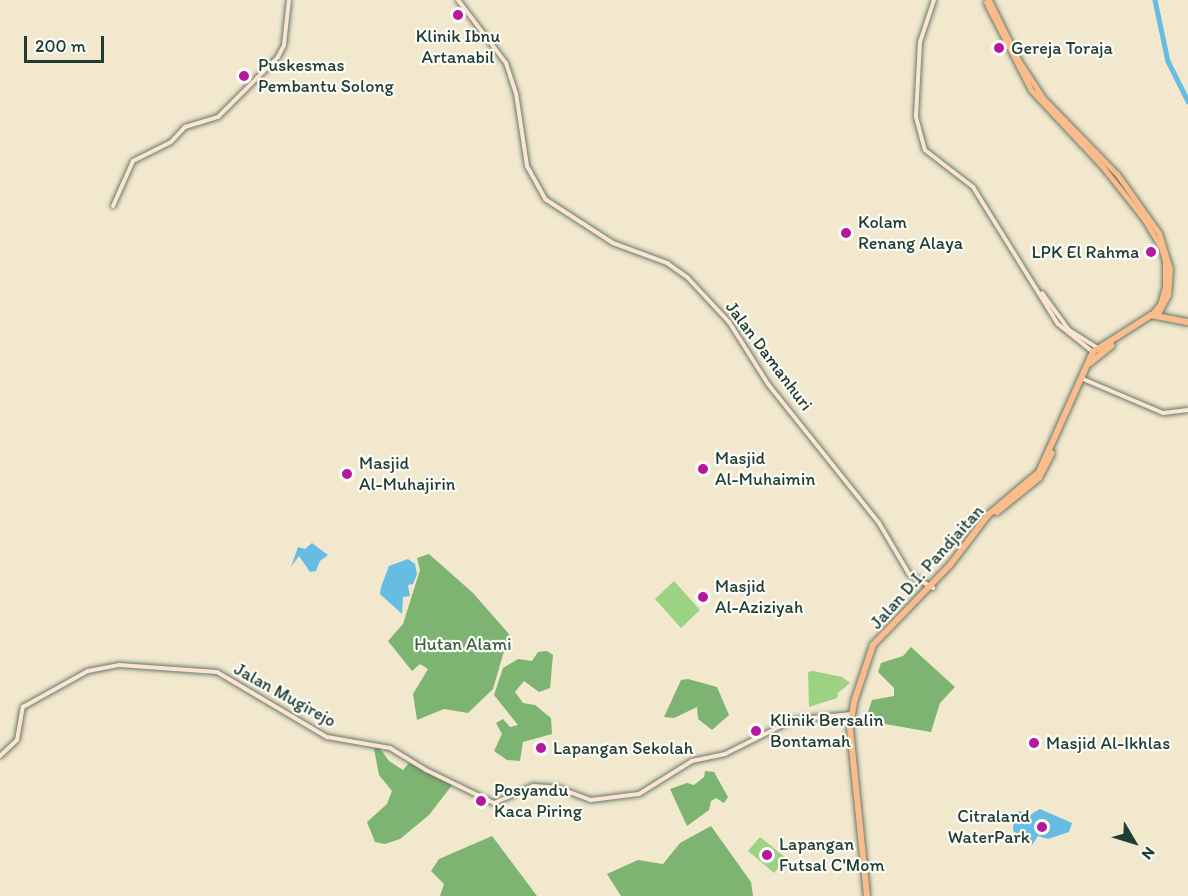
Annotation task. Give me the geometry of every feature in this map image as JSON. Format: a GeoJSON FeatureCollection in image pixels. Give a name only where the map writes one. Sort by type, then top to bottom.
{"type":"FeatureCollection","features":[{"type":"Feature","properties":{"kind":"highway","name":"Jalan D.I. Pandjaitan"},"geometry":{"type":"LineString","coordinates":[[990,515],[1044,471],[1083,379],[1098,352],[1154,315]]}},
{"type":"Feature","properties":{"kind":"highway"},"geometry":{"type":"LineString","coordinates":[[1154,315],[1188,322]]}},
{"type":"Feature","properties":{"kind":"highway","name":"Jalan D.I. Pandjaitan"},"geometry":{"type":"LineString","coordinates":[[869,896],[864,810],[854,743],[853,714],[877,645],[931,587],[990,515],[1039,472],[1098,352]]}},
{"type":"Feature","properties":{"kind":"highway"},"geometry":{"type":"LineString","coordinates":[[853,714],[850,738],[869,896]]}},
{"type":"Feature","properties":{"kind":"main road"},"geometry":{"type":"LineString","coordinates":[[987,0],[1013,61],[1039,97],[1117,174],[1159,233],[1170,268],[1168,295],[1154,315]]}},
{"type":"Feature","properties":{"kind":"street"},"geometry":{"type":"LineString","coordinates":[[113,206],[133,161],[171,142],[185,127],[218,117],[278,57],[284,45],[290,0]]}},
{"type":"Feature","properties":{"kind":"street","name":"Jalan Damanhuri"},"geometry":{"type":"LineString","coordinates":[[458,0],[506,63],[516,93],[527,166],[545,199],[613,243],[667,263],[687,277],[729,322],[768,384],[879,523],[909,574],[931,587]]}},
{"type":"Feature","properties":{"kind":"street"},"geometry":{"type":"LineString","coordinates":[[934,0],[920,42],[916,117],[920,139],[933,160],[964,180],[981,197],[1056,318],[1085,344],[1098,352]]}},
{"type":"Feature","properties":{"kind":"street"},"geometry":{"type":"LineString","coordinates":[[1083,379],[1163,413],[1188,410]]}},
{"type":"Feature","properties":{"kind":"street","name":"Jalan Mugirejo"},"geometry":{"type":"LineString","coordinates":[[0,756],[16,740],[23,707],[88,671],[119,665],[217,672],[327,737],[390,748],[426,770],[496,803],[533,786],[560,788],[588,800],[639,794],[692,762],[725,754],[793,720],[853,714]]}},
{"type":"Feature","properties":{"kind":"green space","name":"Hutan Alami"},"geometry":{"type":"Polygon","coordinates":[[[429,554],[473,593],[509,634],[493,689],[468,713],[444,709],[417,720],[413,694],[428,669],[420,664],[412,671],[388,641],[403,624],[420,570],[417,558],[429,554]]]}},
{"type":"Feature","properties":{"kind":"green space"},"geometry":{"type":"Polygon","coordinates":[[[674,581],[700,610],[681,628],[655,599],[674,581]]]}},
{"type":"Feature","properties":{"kind":"green space"},"geometry":{"type":"Polygon","coordinates":[[[911,647],[955,687],[940,703],[931,732],[885,724],[883,720],[877,723],[868,712],[872,700],[894,696],[894,688],[878,672],[881,663],[903,656],[911,647]]]}},
{"type":"Feature","properties":{"kind":"green space","name":"Hutan Alami"},"geometry":{"type":"Polygon","coordinates":[[[547,651],[553,655],[550,688],[539,692],[524,681],[515,692],[523,703],[535,705],[551,718],[552,734],[523,742],[520,761],[507,760],[494,751],[502,734],[496,723],[503,719],[510,727],[518,725],[494,695],[503,668],[518,659],[532,661],[538,652],[547,651]]]}},
{"type":"Feature","properties":{"kind":"green space"},"geometry":{"type":"Polygon","coordinates":[[[808,672],[842,677],[850,683],[838,693],[837,698],[809,707],[808,672]]]}},
{"type":"Feature","properties":{"kind":"green space"},"geometry":{"type":"Polygon","coordinates":[[[688,679],[717,687],[729,715],[712,730],[698,719],[697,707],[674,718],[664,717],[681,680],[688,679]]]}},
{"type":"Feature","properties":{"kind":"green space"},"geometry":{"type":"Polygon","coordinates":[[[379,747],[389,761],[403,770],[409,763],[453,784],[429,815],[400,839],[385,844],[375,842],[367,822],[387,804],[392,791],[379,775],[374,749],[379,747]]]}},
{"type":"Feature","properties":{"kind":"green space"},"geometry":{"type":"Polygon","coordinates":[[[705,771],[714,772],[728,797],[724,803],[716,798],[711,801],[709,810],[687,826],[670,789],[687,783],[694,785],[704,777],[705,771]]]}},
{"type":"Feature","properties":{"kind":"green space"},"geometry":{"type":"Polygon","coordinates":[[[711,826],[751,882],[753,896],[621,896],[607,874],[638,860],[663,864],[680,843],[711,826]]]}},
{"type":"Feature","properties":{"kind":"green space"},"geometry":{"type":"Polygon","coordinates":[[[492,836],[537,896],[440,896],[444,884],[431,871],[439,859],[492,836]]]}},
{"type":"Feature","properties":{"kind":"green space","name":"Lapangan Futsal C'Mom"},"geometry":{"type":"Polygon","coordinates":[[[760,837],[786,858],[774,873],[748,851],[760,837]]]}},
{"type":"Feature","properties":{"kind":"water"},"geometry":{"type":"Polygon","coordinates":[[[312,543],[328,555],[320,561],[316,571],[310,572],[299,556],[291,567],[298,547],[305,549],[312,543]]]}},
{"type":"Feature","properties":{"kind":"water"},"geometry":{"type":"Polygon","coordinates":[[[408,559],[415,564],[417,574],[413,584],[408,585],[410,596],[403,597],[402,614],[380,594],[389,566],[408,559]]]}},
{"type":"Feature","properties":{"kind":"water","name":"Citraland WaterPark"},"geometry":{"type":"Polygon","coordinates":[[[1040,809],[1072,823],[1069,832],[1048,839],[1038,836],[1032,845],[1013,831],[1014,815],[1019,811],[1030,815],[1040,809]]]}},
{"type":"Feature","properties":{"kind":"waterway"},"geometry":{"type":"LineString","coordinates":[[1155,0],[1168,61],[1188,101]]}},
{"type":"Feature","properties":{"kind":"place","name":"Klinik Ibnu Artanabil"},"geometry":{"type":"Point","coordinates":[458,15]}},
{"type":"Feature","properties":{"kind":"place","name":"Gereja Toraja"},"geometry":{"type":"Point","coordinates":[999,48]}},
{"type":"Feature","properties":{"kind":"place","name":"Puskesmas Pembantu Solong"},"geometry":{"type":"Point","coordinates":[244,76]}},
{"type":"Feature","properties":{"kind":"place","name":"Kolam Renang Alaya"},"geometry":{"type":"Point","coordinates":[846,233]}},
{"type":"Feature","properties":{"kind":"place","name":"LPK El Rahma"},"geometry":{"type":"Point","coordinates":[1151,252]}},
{"type":"Feature","properties":{"kind":"place","name":"Masjid Al-Muhaimin"},"geometry":{"type":"Point","coordinates":[703,469]}},
{"type":"Feature","properties":{"kind":"place","name":"Masjid Al-Muhajirin"},"geometry":{"type":"Point","coordinates":[347,474]}},
{"type":"Feature","properties":{"kind":"place","name":"Masjid Al-Aziziyah"},"geometry":{"type":"Point","coordinates":[703,597]}},
{"type":"Feature","properties":{"kind":"place","name":"Klinik Bersalin Bontamah"},"geometry":{"type":"Point","coordinates":[756,731]}},
{"type":"Feature","properties":{"kind":"place","name":"Masjid Al-Ikhlas"},"geometry":{"type":"Point","coordinates":[1034,743]}},
{"type":"Feature","properties":{"kind":"place","name":"Lapangan Sekolah"},"geometry":{"type":"Point","coordinates":[541,748]}},
{"type":"Feature","properties":{"kind":"place","name":"Posyandu Kaca Piring"},"geometry":{"type":"Point","coordinates":[481,801]}},
{"type":"Feature","properties":{"kind":"place","name":"Citraland WaterPark"},"geometry":{"type":"Point","coordinates":[1042,827]}},
{"type":"Feature","properties":{"kind":"place","name":"Lapangan Futsal C'Mom"},"geometry":{"type":"Point","coordinates":[767,855]}}]}
